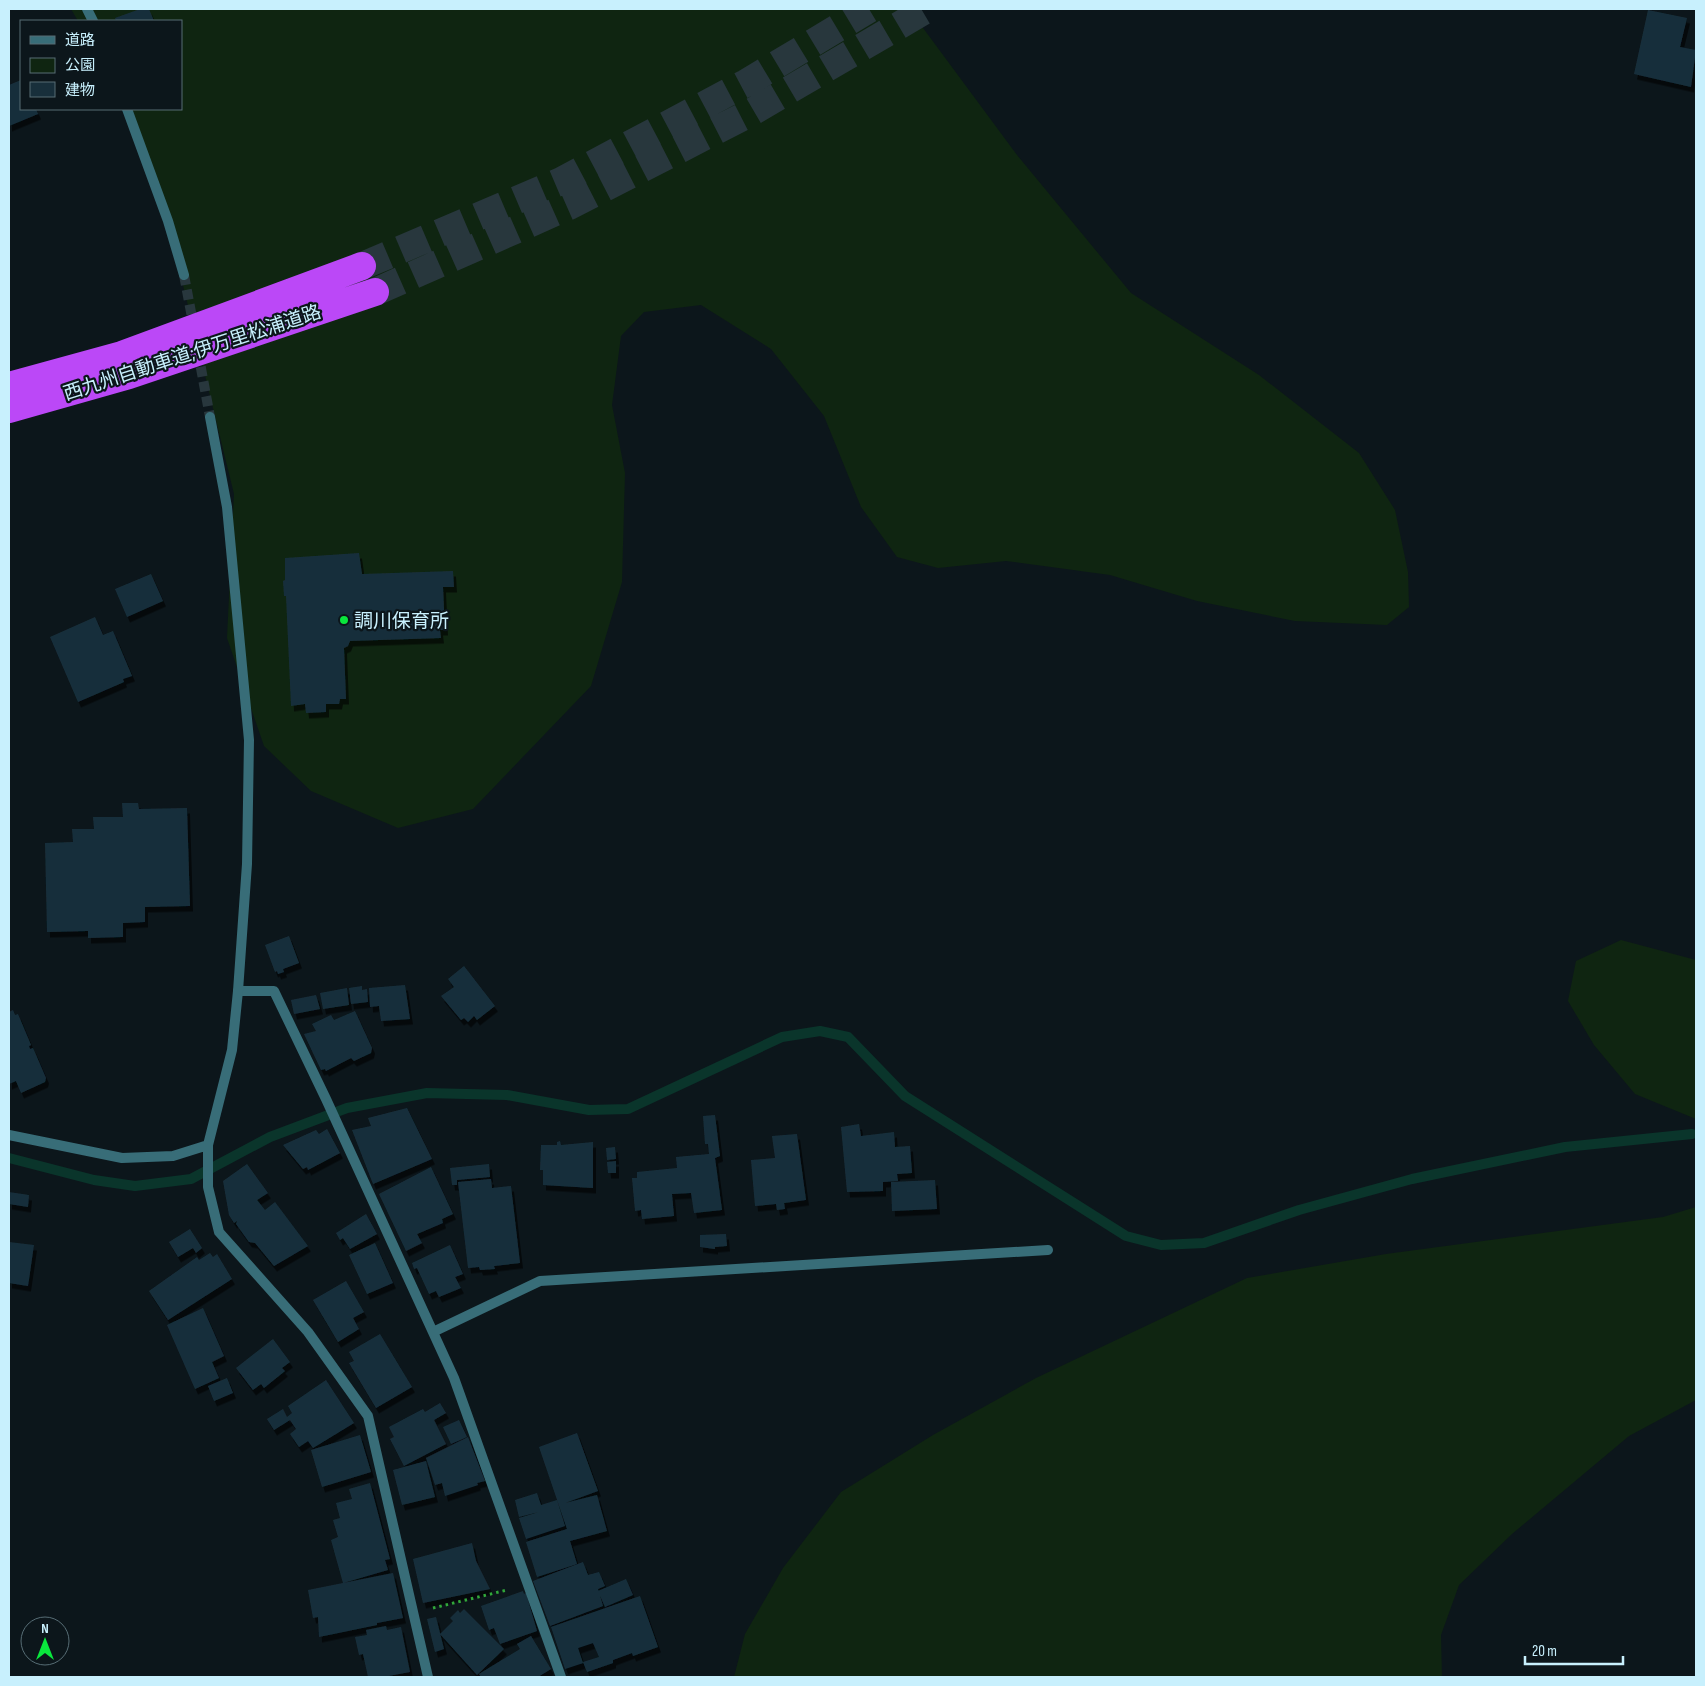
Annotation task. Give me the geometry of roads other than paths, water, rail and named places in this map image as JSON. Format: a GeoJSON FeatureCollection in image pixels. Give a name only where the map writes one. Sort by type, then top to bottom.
{"type":"FeatureCollection","features":[{"type":"Feature","properties":{"kind":"highway","name":"西九州自動車道;伊万里松浦道路"},"geometry":{"type":"LineString","coordinates":[[9,386],[122,355],[362,266]]}},
{"type":"Feature","properties":{"kind":"highway","name":"西九州自動車道;伊万里松浦道路"},"geometry":{"type":"LineString","coordinates":[[9,409],[129,375],[375,292]]}},
{"type":"Feature","properties":{"kind":"street"},"geometry":{"type":"LineString","coordinates":[[127,110],[168,221],[184,275]]}},
{"type":"Feature","properties":{"kind":"street"},"geometry":{"type":"LineString","coordinates":[[210,417],[227,507],[250,740],[247,864],[238,992],[232,1050],[208,1150],[208,1187],[218,1232],[308,1332],[368,1416],[428,1677]]}},
{"type":"Feature","properties":{"kind":"street"},"geometry":{"type":"LineString","coordinates":[[238,992],[274,991],[326,1099],[454,1378],[561,1677]]}},
{"type":"Feature","properties":{"kind":"street"},"geometry":{"type":"LineString","coordinates":[[9,1134],[122,1158],[172,1156],[208,1150]]}},
{"type":"Feature","properties":{"kind":"street"},"geometry":{"type":"LineString","coordinates":[[433,1332],[540,1281],[1048,1250]]}},
{"type":"Feature","properties":{"kind":"waterway"},"geometry":{"type":"LineString","coordinates":[[9,1158],[94,1180],[135,1186],[191,1179],[270,1137],[347,1108],[427,1093],[507,1095],[589,1110],[628,1109],[782,1037],[820,1031],[848,1037],[905,1096],[1126,1236],[1161,1245],[1204,1243],[1299,1210],[1412,1179],[1565,1147],[1692,1134]]}},
{"type":"Feature","properties":{"kind":"tunnel"},"geometry":{"type":"LineString","coordinates":[[362,266],[561,181],[746,83],[869,9]]}},
{"type":"Feature","properties":{"kind":"tunnel"},"geometry":{"type":"LineString","coordinates":[[375,292],[569,206],[750,113],[927,9]]}},
{"type":"Feature","properties":{"kind":"tunnel"},"geometry":{"type":"LineString","coordinates":[[184,275],[194,328]]}},
{"type":"Feature","properties":{"kind":"tunnel"},"geometry":{"type":"LineString","coordinates":[[198,352],[210,417]]}},
{"type":"Feature","properties":{"kind":"place","name":"調川保育所"},"geometry":{"type":"Point","coordinates":[344,620]}}]}
